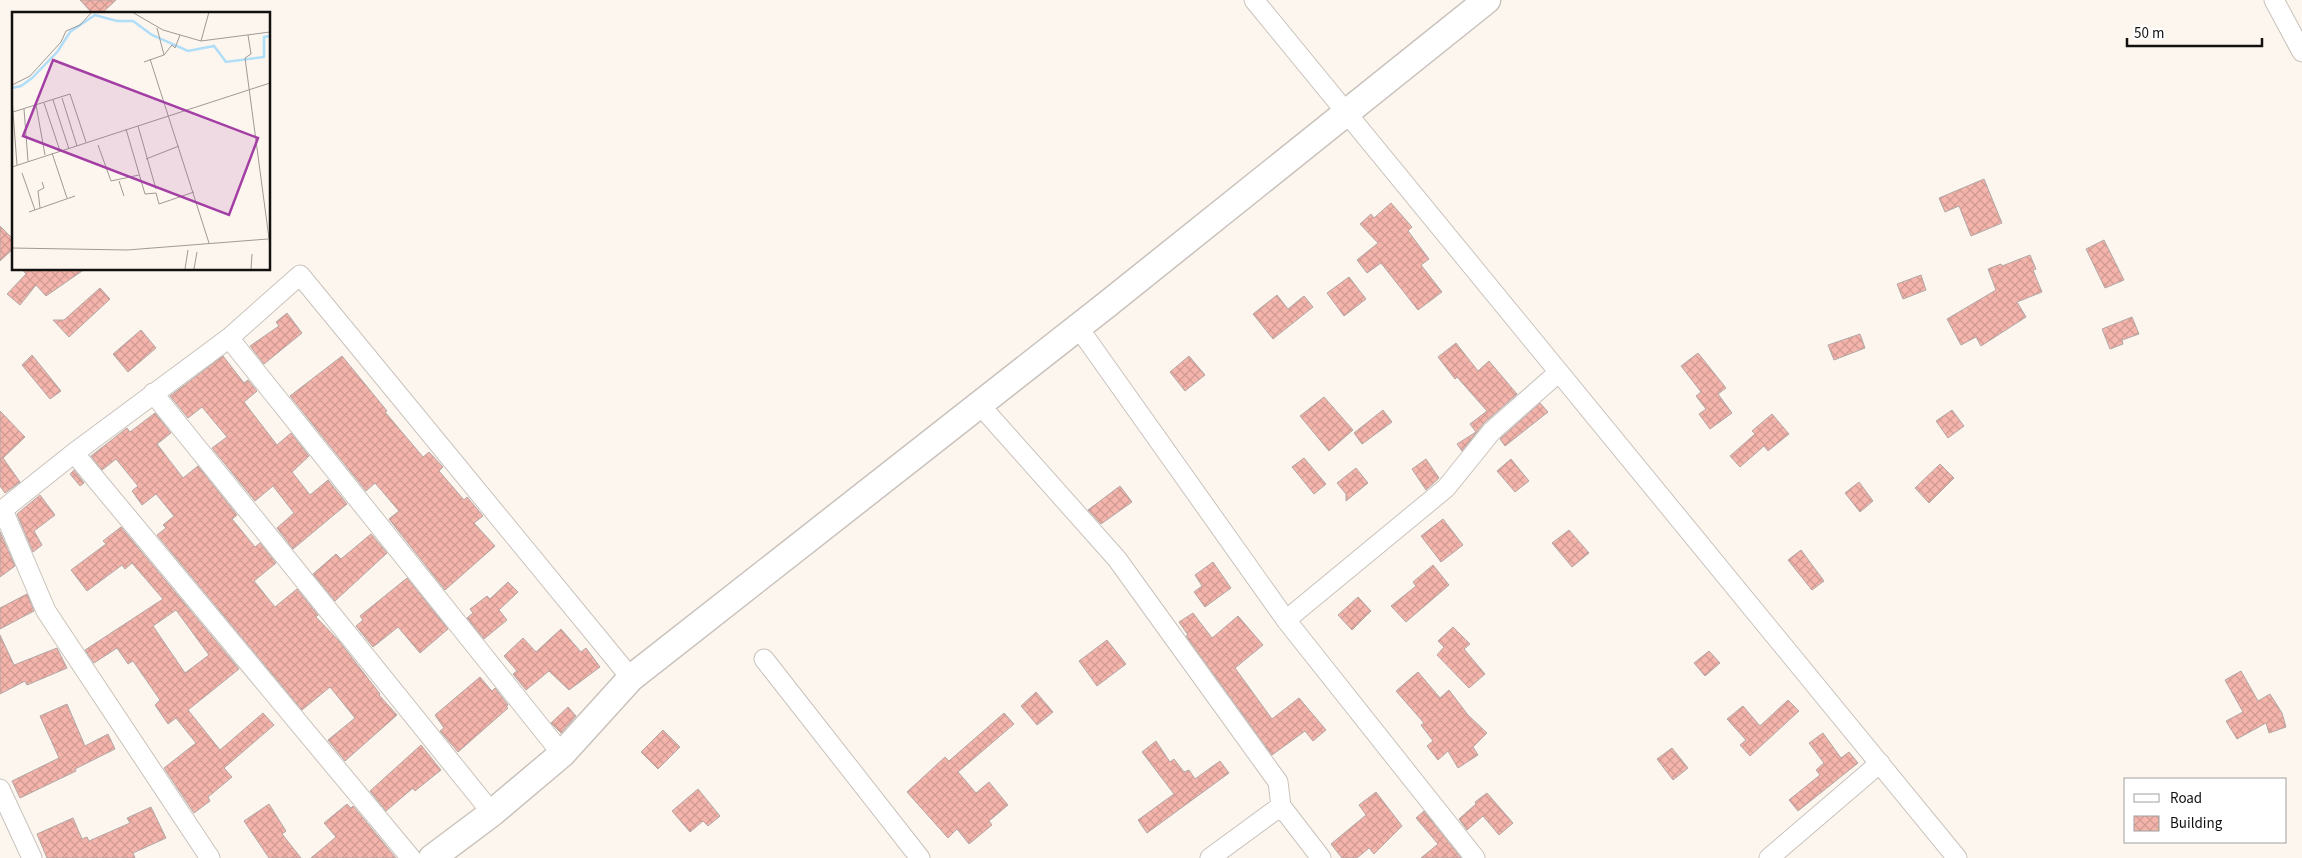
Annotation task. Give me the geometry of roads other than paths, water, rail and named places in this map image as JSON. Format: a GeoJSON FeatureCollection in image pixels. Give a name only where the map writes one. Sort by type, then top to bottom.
{"type":"FeatureCollection","features":[{"type":"Feature","properties":{"kind":"street"},"geometry":{"type":"LineString","coordinates":[[1254,0],[1958,858]]}},
{"type":"Feature","properties":{"kind":"street"},"geometry":{"type":"LineString","coordinates":[[432,858],[492,813],[562,754],[631,678],[1078,327],[1487,0]]}},
{"type":"Feature","properties":{"kind":"street"},"geometry":{"type":"LineString","coordinates":[[2274,0],[2302,52]]}},
{"type":"Feature","properties":{"kind":"street"},"geometry":{"type":"LineString","coordinates":[[210,858],[46,611],[2,511],[74,453],[229,338],[300,275],[631,678]]}},
{"type":"Feature","properties":{"kind":"street"},"geometry":{"type":"LineString","coordinates":[[1078,327],[1286,620],[1475,858]]}},
{"type":"Feature","properties":{"kind":"street"},"geometry":{"type":"LineString","coordinates":[[229,338],[562,754]]}},
{"type":"Feature","properties":{"kind":"street"},"geometry":{"type":"LineString","coordinates":[[1286,620],[1446,488],[1492,432],[1560,372]]}},
{"type":"Feature","properties":{"kind":"street"},"geometry":{"type":"LineString","coordinates":[[153,393],[492,813]]}},
{"type":"Feature","properties":{"kind":"street"},"geometry":{"type":"LineString","coordinates":[[979,404],[1117,559],[1278,782],[1281,806],[1321,858]]}},
{"type":"Feature","properties":{"kind":"street"},"geometry":{"type":"LineString","coordinates":[[74,453],[411,858]]}},
{"type":"Feature","properties":{"kind":"street"},"geometry":{"type":"LineString","coordinates":[[764,659],[920,858]]}},
{"type":"Feature","properties":{"kind":"street"},"geometry":{"type":"LineString","coordinates":[[1769,858],[1880,763]]}},
{"type":"Feature","properties":{"kind":"street"},"geometry":{"type":"LineString","coordinates":[[0,789],[32,858]]}},
{"type":"Feature","properties":{"kind":"street"},"geometry":{"type":"LineString","coordinates":[[1210,858],[1281,806]]}}]}
